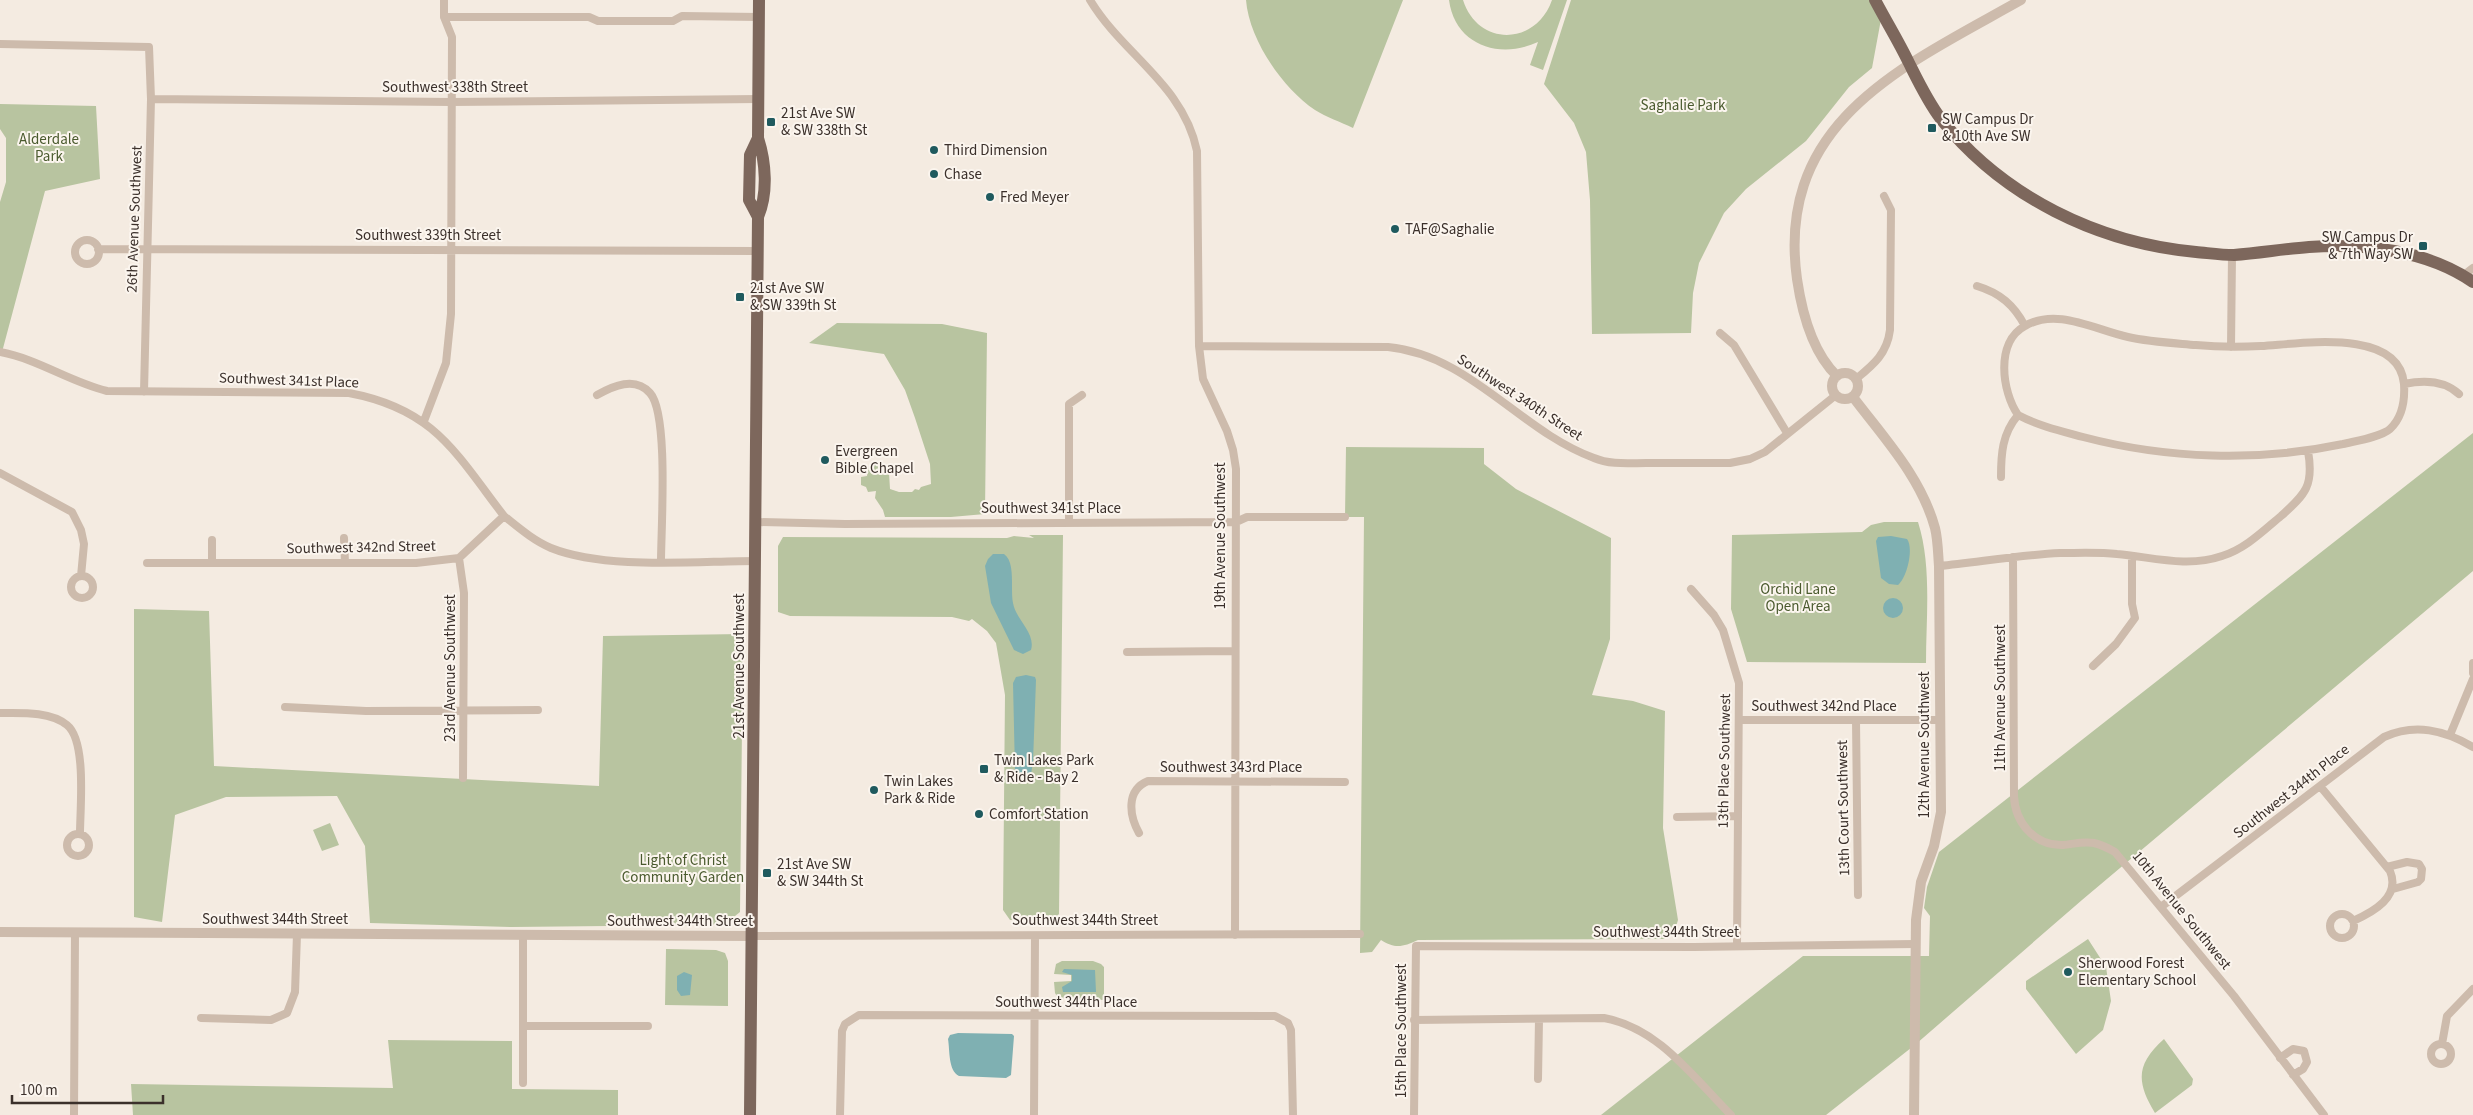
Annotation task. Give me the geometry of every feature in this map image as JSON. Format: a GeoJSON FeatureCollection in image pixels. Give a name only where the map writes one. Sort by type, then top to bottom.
{"type":"FeatureCollection","features":[{"type":"Feature","properties":{"kind":"main road","name":"21st Avenue Southwest"},"geometry":{"type":"LineString","coordinates":[[750,1115],[757,522],[758,217],[764,203],[764,158],[758,138],[759,0]]}},
{"type":"Feature","properties":{"kind":"main road"},"geometry":{"type":"LineString","coordinates":[[1875,0],[1925,94],[1942,119],[1994,173],[2022,194],[2058,214],[2118,238],[2173,250],[2232,255],[2310,247],[2348,246],[2385,250],[2424,258],[2470,275]]}},
{"type":"Feature","properties":{"kind":"street"},"geometry":{"type":"LineString","coordinates":[[424,421],[446,363],[451,314],[452,37],[444,17],[444,0]]}},
{"type":"Feature","properties":{"kind":"street","name":"19th Avenue Southwest"},"geometry":{"type":"LineString","coordinates":[[1090,0],[1103,19],[1168,89],[1180,106],[1194,134],[1197,151],[1199,346],[1204,384],[1223,421],[1233,450],[1236,522],[1234,652],[1235,935]]}},
{"type":"Feature","properties":{"kind":"street"},"geometry":{"type":"LineString","coordinates":[[1837,376],[1823,360],[1812,338],[1799,295],[1796,249],[1801,200],[1818,152],[1835,126],[1862,98],[1909,63],[2021,0]]}},
{"type":"Feature","properties":{"kind":"street"},"geometry":{"type":"LineString","coordinates":[[444,17],[589,17],[598,21],[674,21],[682,16],[759,17]]}},
{"type":"Feature","properties":{"kind":"street","name":"26th Avenue Southwest"},"geometry":{"type":"LineString","coordinates":[[0,44],[149,47],[152,99],[146,249],[144,392]]}},
{"type":"Feature","properties":{"kind":"street","name":"Southwest 338th Street"},"geometry":{"type":"LineString","coordinates":[[152,99],[452,102],[759,99]]}},
{"type":"Feature","properties":{"kind":"street"},"geometry":{"type":"LineString","coordinates":[[1856,380],[1879,360],[1888,344],[1890,330],[1891,210],[1884,196]]}},
{"type":"Feature","properties":{"kind":"street","name":"Southwest 339th Street"},"geometry":{"type":"LineString","coordinates":[[98,249],[451,248],[758,250]]}},
{"type":"Feature","properties":{"kind":"street"},"geometry":{"type":"LineString","coordinates":[[2231,347],[2232,255]]}},
{"type":"Feature","properties":{"kind":"street"},"geometry":{"type":"LineString","coordinates":[[1977,286],[1990,290],[2013,306],[2025,326]]}},
{"type":"Feature","properties":{"kind":"street"},"geometry":{"type":"LineString","coordinates":[[2048,317],[2067,320],[2130,338],[2231,347],[2335,342],[2356,344],[2388,356],[2400,368],[2404,384],[2405,398],[2399,418],[2389,431],[2364,439],[2308,451],[2237,456],[2121,446],[2053,429],[2018,415],[2006,392],[2006,358],[2011,339],[2018,329],[2034,320],[2048,317]]}},
{"type":"Feature","properties":{"kind":"street"},"geometry":{"type":"LineString","coordinates":[[1720,333],[1734,345],[1787,433]]}},
{"type":"Feature","properties":{"kind":"street","name":"Southwest 340th Street"},"geometry":{"type":"LineString","coordinates":[[1199,346],[1378,347],[1418,353],[1453,368],[1563,444],[1607,463],[1730,463],[1750,459],[1765,452],[1836,395]]}},
{"type":"Feature","properties":{"kind":"street","name":"Southwest 341st Place"},"geometry":{"type":"LineString","coordinates":[[0,352],[30,360],[92,388],[115,392],[349,393],[377,398],[424,421],[444,438],[504,516]]}},
{"type":"Feature","properties":{"kind":"street"},"geometry":{"type":"LineString","coordinates":[[1845,373],[1856,380],[1858,388],[1853,396],[1844,399],[1836,395],[1832,388],[1837,376],[1845,373]]}},
{"type":"Feature","properties":{"kind":"street"},"geometry":{"type":"LineString","coordinates":[[2404,384],[2417,382],[2440,383],[2451,386],[2459,394]]}},
{"type":"Feature","properties":{"kind":"street"},"geometry":{"type":"LineString","coordinates":[[597,394],[618,385],[632,384],[644,388],[655,400],[660,420],[661,436],[661,561]]}},
{"type":"Feature","properties":{"kind":"street"},"geometry":{"type":"LineString","coordinates":[[1069,522],[1069,404],[1082,395]]}},
{"type":"Feature","properties":{"kind":"street","name":"12th Avenue Southwest"},"geometry":{"type":"LineString","coordinates":[[1853,396],[1920,488],[1935,529],[1939,566],[1941,812],[1934,846],[1919,893],[1915,944],[1914,1115]]}},
{"type":"Feature","properties":{"kind":"street"},"geometry":{"type":"LineString","coordinates":[[2001,477],[2006,432],[2018,415]]}},
{"type":"Feature","properties":{"kind":"street"},"geometry":{"type":"LineString","coordinates":[[1939,566],[2061,553],[2116,554],[2196,562],[2223,556],[2253,540],[2306,492],[2310,479],[2308,451]]}},
{"type":"Feature","properties":{"kind":"street"},"geometry":{"type":"LineString","coordinates":[[0,473],[72,512],[82,530],[84,544],[81,576]]}},
{"type":"Feature","properties":{"kind":"street"},"geometry":{"type":"LineString","coordinates":[[459,558],[504,516],[527,534],[550,548],[570,554],[628,562],[756,561]]}},
{"type":"Feature","properties":{"kind":"street","name":"Southwest 341st Place"},"geometry":{"type":"LineString","coordinates":[[757,522],[845,524],[1236,522],[1247,517],[1345,517]]}},
{"type":"Feature","properties":{"kind":"street"},"geometry":{"type":"LineString","coordinates":[[344,538],[345,563]]}},
{"type":"Feature","properties":{"kind":"street"},"geometry":{"type":"LineString","coordinates":[[212,540],[212,562]]}},
{"type":"Feature","properties":{"kind":"street"},"geometry":{"type":"LineString","coordinates":[[2093,666],[2116,644],[2135,618],[2132,604],[2132,556]]}},
{"type":"Feature","properties":{"kind":"street","name":"11th Avenue Southwest"},"geometry":{"type":"LineString","coordinates":[[2013,557],[2014,809],[2020,823],[2031,834]]}},
{"type":"Feature","properties":{"kind":"street","name":"Southwest 342nd Street"},"geometry":{"type":"LineString","coordinates":[[147,562],[416,563],[459,558]]}},
{"type":"Feature","properties":{"kind":"street","name":"23rd Avenue Southwest"},"geometry":{"type":"LineString","coordinates":[[459,558],[464,593],[463,778]]}},
{"type":"Feature","properties":{"kind":"street","name":"13th Place Southwest"},"geometry":{"type":"LineString","coordinates":[[1691,589],[1714,615],[1723,630],[1731,650],[1739,683],[1736,946]]}},
{"type":"Feature","properties":{"kind":"street"},"geometry":{"type":"LineString","coordinates":[[1127,652],[1234,652]]}},
{"type":"Feature","properties":{"kind":"street"},"geometry":{"type":"LineString","coordinates":[[2473,662],[2473,673]]}},
{"type":"Feature","properties":{"kind":"street"},"geometry":{"type":"LineString","coordinates":[[2450,735],[2473,679]]}},
{"type":"Feature","properties":{"kind":"street"},"geometry":{"type":"LineString","coordinates":[[286,707],[351,711],[538,710]]}},
{"type":"Feature","properties":{"kind":"street"},"geometry":{"type":"LineString","coordinates":[[0,713],[28,713],[52,718],[68,725],[75,736],[79,750],[80,833]]}},
{"type":"Feature","properties":{"kind":"street","name":"Southwest 342nd Place"},"geometry":{"type":"LineString","coordinates":[[1740,720],[1940,720]]}},
{"type":"Feature","properties":{"kind":"street","name":"13th Court Southwest"},"geometry":{"type":"LineString","coordinates":[[1856,720],[1858,895]]}},
{"type":"Feature","properties":{"kind":"street","name":"Southwest 344th Place"},"geometry":{"type":"LineString","coordinates":[[2160,907],[2374,744],[2394,732],[2416,728],[2450,735],[2473,747]]}},
{"type":"Feature","properties":{"kind":"street","name":"Southwest 343rd Place"},"geometry":{"type":"LineString","coordinates":[[1139,833],[1132,816],[1132,799],[1136,790],[1144,783],[1153,781],[1344,782]]}},
{"type":"Feature","properties":{"kind":"street"},"geometry":{"type":"LineString","coordinates":[[2320,786],[2387,867],[2394,879],[2393,889],[2389,897],[2369,913],[2353,921]]}},
{"type":"Feature","properties":{"kind":"street"},"geometry":{"type":"LineString","coordinates":[[1677,817],[1738,816]]}},
{"type":"Feature","properties":{"kind":"street","name":"10th Avenue Southwest"},"geometry":{"type":"LineString","coordinates":[[2031,834],[2051,844],[2092,843],[2104,846],[2115,852],[2324,1115]]}},
{"type":"Feature","properties":{"kind":"street"},"geometry":{"type":"LineString","coordinates":[[2387,867],[2413,862],[2419,864],[2422,869],[2421,880],[2393,889]]}},
{"type":"Feature","properties":{"kind":"street","name":"Southwest 344th Street"},"geometry":{"type":"LineString","coordinates":[[0,932],[753,936],[1360,934]]}},
{"type":"Feature","properties":{"kind":"street"},"geometry":{"type":"LineString","coordinates":[[74,1115],[75,933]]}},
{"type":"Feature","properties":{"kind":"street"},"geometry":{"type":"LineString","coordinates":[[201,1018],[271,1020],[287,1013],[296,992],[297,934]]}},
{"type":"Feature","properties":{"kind":"street"},"geometry":{"type":"LineString","coordinates":[[523,935],[523,1083]]}},
{"type":"Feature","properties":{"kind":"street"},"geometry":{"type":"LineString","coordinates":[[1034,1115],[1035,936]]}},
{"type":"Feature","properties":{"kind":"street","name":"Southwest 344th Street"},"geometry":{"type":"LineString","coordinates":[[1416,946],[1915,944]]}},
{"type":"Feature","properties":{"kind":"street","name":"15th Place Southwest"},"geometry":{"type":"LineString","coordinates":[[1414,1115],[1416,946]]}},
{"type":"Feature","properties":{"kind":"street"},"geometry":{"type":"LineString","coordinates":[[2442,1044],[2447,1016],[2473,989]]}},
{"type":"Feature","properties":{"kind":"street","name":"Southwest 344th Place"},"geometry":{"type":"LineString","coordinates":[[840,1115],[840,1042],[845,1024],[859,1015],[1269,1016],[1280,1018],[1288,1023],[1291,1030],[1293,1046],[1293,1115]]}},
{"type":"Feature","properties":{"kind":"street"},"geometry":{"type":"LineString","coordinates":[[1414,1020],[1604,1018],[1638,1028],[1657,1041],[1731,1115]]}},
{"type":"Feature","properties":{"kind":"street"},"geometry":{"type":"LineString","coordinates":[[1538,1079],[1539,1020]]}},
{"type":"Feature","properties":{"kind":"street"},"geometry":{"type":"LineString","coordinates":[[523,1026],[648,1026]]}},
{"type":"Feature","properties":{"kind":"street"},"geometry":{"type":"LineString","coordinates":[[2280,1058],[2293,1049],[2304,1051],[2308,1058],[2306,1066],[2293,1075]]}},
{"type":"Feature","properties":{"kind":"green space"},"geometry":{"type":"Polygon","coordinates":[[[1246,0],[1403,0],[1353,128],[1315,110],[1303,101],[1279,76],[1253,31],[1246,0]]]}},
{"type":"Feature","properties":{"kind":"green space"},"geometry":{"type":"Polygon","coordinates":[[[1449,0],[1463,0],[1470,15],[1481,26],[1494,33],[1507,35],[1521,33],[1533,26],[1544,15],[1552,0],[1567,0],[1543,70],[1530,65],[1538,42],[1508,49],[1481,45],[1460,28],[1453,15],[1449,0]]]}},
{"type":"Feature","properties":{"kind":"green space","name":"Saghalie Park"},"geometry":{"type":"Polygon","coordinates":[[[1571,0],[1875,0],[1882,14],[1872,68],[1849,87],[1806,141],[1746,189],[1724,213],[1699,263],[1693,293],[1691,333],[1592,334],[1590,200],[1586,152],[1574,123],[1544,84],[1571,0]]]}},
{"type":"Feature","properties":{"kind":"green space","name":"Alderdale Park"},"geometry":{"type":"Polygon","coordinates":[[[0,104],[96,106],[100,179],[45,191],[2,352],[0,352],[0,202],[6,182],[6,138],[0,129],[0,104]]]}},
{"type":"Feature","properties":{"kind":"green space"},"geometry":{"type":"Polygon","coordinates":[[[837,323],[942,324],[987,333],[985,514],[951,517],[885,517],[875,498],[876,491],[868,492],[866,487],[861,485],[861,477],[867,476],[869,466],[876,461],[883,463],[889,473],[890,489],[899,492],[912,492],[915,489],[919,490],[921,487],[931,484],[930,464],[905,390],[884,354],[809,343],[837,323]]]}},
{"type":"Feature","properties":{"kind":"green space"},"geometry":{"type":"Polygon","coordinates":[[[2473,433],[2473,571],[2082,900],[1916,1044],[1826,1115],[1601,1115],[1803,956],[1929,956],[1930,916],[1924,908],[1927,887],[1939,852],[2473,433]]]}},
{"type":"Feature","properties":{"kind":"green space"},"geometry":{"type":"Polygon","coordinates":[[[1346,447],[1484,448],[1484,464],[1516,489],[1611,538],[1610,639],[1592,695],[1633,701],[1665,711],[1663,828],[1678,920],[1674,933],[1667,939],[1418,940],[1399,946],[1391,945],[1381,940],[1372,952],[1360,953],[1364,517],[1345,517],[1346,447]]]}},
{"type":"Feature","properties":{"kind":"green space","name":"Orchid Lane Open Area"},"geometry":{"type":"Polygon","coordinates":[[[1884,522],[1918,522],[1927,574],[1926,663],[1747,662],[1731,609],[1732,535],[1862,532],[1871,525],[1884,522]]]}},
{"type":"Feature","properties":{"kind":"green space"},"geometry":{"type":"Polygon","coordinates":[[[1029,535],[1063,535],[1059,914],[1053,920],[1010,920],[1003,910],[1005,695],[996,643],[987,631],[972,619],[969,621],[952,617],[790,616],[778,612],[778,546],[783,537],[1007,538],[1014,536],[1034,538],[1029,535]]]}},
{"type":"Feature","properties":{"kind":"green space","name":"Light of Christ Community Garden"},"geometry":{"type":"Polygon","coordinates":[[[134,609],[209,611],[214,766],[599,786],[603,636],[743,634],[740,912],[725,924],[702,925],[512,927],[370,923],[365,846],[337,796],[226,797],[175,815],[162,922],[134,917],[134,609]]]}},
{"type":"Feature","properties":{"kind":"green space"},"geometry":{"type":"Polygon","coordinates":[[[330,823],[339,845],[322,851],[313,830],[330,823]]]}},
{"type":"Feature","properties":{"kind":"green space"},"geometry":{"type":"Polygon","coordinates":[[[2088,939],[2106,967],[2111,1001],[2103,1030],[2076,1054],[2026,989],[2026,981],[2088,939]]]}},
{"type":"Feature","properties":{"kind":"green space"},"geometry":{"type":"Polygon","coordinates":[[[666,949],[716,950],[725,953],[728,961],[728,1006],[665,1005],[666,949]]]}},
{"type":"Feature","properties":{"kind":"green space"},"geometry":{"type":"Polygon","coordinates":[[[1062,961],[1093,961],[1101,964],[1104,967],[1104,1000],[1058,998],[1055,993],[1054,982],[1071,981],[1071,975],[1054,974],[1056,964],[1062,961]]]}},
{"type":"Feature","properties":{"kind":"green space"},"geometry":{"type":"Polygon","coordinates":[[[2164,1039],[2193,1079],[2192,1085],[2155,1113],[2144,1092],[2142,1074],[2148,1057],[2164,1039]]]}},
{"type":"Feature","properties":{"kind":"green space"},"geometry":{"type":"Polygon","coordinates":[[[388,1040],[512,1041],[512,1089],[618,1090],[618,1115],[133,1115],[131,1084],[393,1088],[388,1040]]]}},
{"type":"Feature","properties":{"kind":"water"},"geometry":{"type":"Polygon","coordinates":[[[1891,536],[1907,539],[1910,549],[1907,570],[1898,585],[1889,584],[1881,578],[1876,541],[1878,537],[1891,536]]]}},
{"type":"Feature","properties":{"kind":"water"},"geometry":{"type":"Polygon","coordinates":[[[993,554],[1004,554],[1010,563],[1013,603],[1031,638],[1032,644],[1031,650],[1023,654],[1014,650],[991,603],[985,566],[993,554]]]}},
{"type":"Feature","properties":{"kind":"water"},"geometry":{"type":"Polygon","coordinates":[[[1893,598],[1900,601],[1903,608],[1900,615],[1893,618],[1886,615],[1883,608],[1886,601],[1893,598]]]}},
{"type":"Feature","properties":{"kind":"water"},"geometry":{"type":"Polygon","coordinates":[[[1026,675],[1035,677],[1036,680],[1033,762],[1031,774],[1027,777],[1015,771],[1013,683],[1016,677],[1026,675]]]}},
{"type":"Feature","properties":{"kind":"water"},"geometry":{"type":"Polygon","coordinates":[[[1064,969],[1095,970],[1096,992],[1063,992],[1062,987],[1072,981],[1072,975],[1062,972],[1064,969]]]}},
{"type":"Feature","properties":{"kind":"water"},"geometry":{"type":"Polygon","coordinates":[[[684,972],[692,975],[690,995],[681,996],[677,990],[677,976],[684,972]]]}},
{"type":"Feature","properties":{"kind":"water"},"geometry":{"type":"Polygon","coordinates":[[[958,1033],[1012,1034],[1014,1036],[1011,1075],[1006,1078],[959,1076],[955,1073],[951,1065],[948,1039],[950,1035],[958,1033]]]}},
{"type":"Feature","properties":{"kind":"place","name":"21st Ave SW & SW 338th St"},"geometry":{"type":"Point","coordinates":[771,122]}},
{"type":"Feature","properties":{"kind":"place","name":"SW Campus Dr & 10th Ave SW"},"geometry":{"type":"Point","coordinates":[1932,128]}},
{"type":"Feature","properties":{"kind":"place","name":"Third Dimension"},"geometry":{"type":"Point","coordinates":[934,150]}},
{"type":"Feature","properties":{"kind":"place","name":"Chase"},"geometry":{"type":"Point","coordinates":[934,174]}},
{"type":"Feature","properties":{"kind":"place","name":"Fred Meyer"},"geometry":{"type":"Point","coordinates":[990,197]}},
{"type":"Feature","properties":{"kind":"place","name":"TAF@Saghalie"},"geometry":{"type":"Point","coordinates":[1395,229]}},
{"type":"Feature","properties":{"kind":"place","name":"SW Campus Dr & 7th Way SW"},"geometry":{"type":"Point","coordinates":[2423,246]}},
{"type":"Feature","properties":{"kind":"place","name":"21st Ave SW & SW 339th St"},"geometry":{"type":"Point","coordinates":[740,297]}},
{"type":"Feature","properties":{"kind":"place","name":"Evergreen Bible Chapel"},"geometry":{"type":"Point","coordinates":[825,460]}},
{"type":"Feature","properties":{"kind":"place","name":"Twin Lakes Park & Ride - Bay 2"},"geometry":{"type":"Point","coordinates":[984,769]}},
{"type":"Feature","properties":{"kind":"place","name":"Twin Lakes Park & Ride"},"geometry":{"type":"Point","coordinates":[874,790]}},
{"type":"Feature","properties":{"kind":"place","name":"Comfort Station"},"geometry":{"type":"Point","coordinates":[979,814]}},
{"type":"Feature","properties":{"kind":"place","name":"21st Ave SW & SW 344th St"},"geometry":{"type":"Point","coordinates":[767,873]}},
{"type":"Feature","properties":{"kind":"place","name":"Sherwood Forest Elementary School"},"geometry":{"type":"Point","coordinates":[2068,972]}}]}
